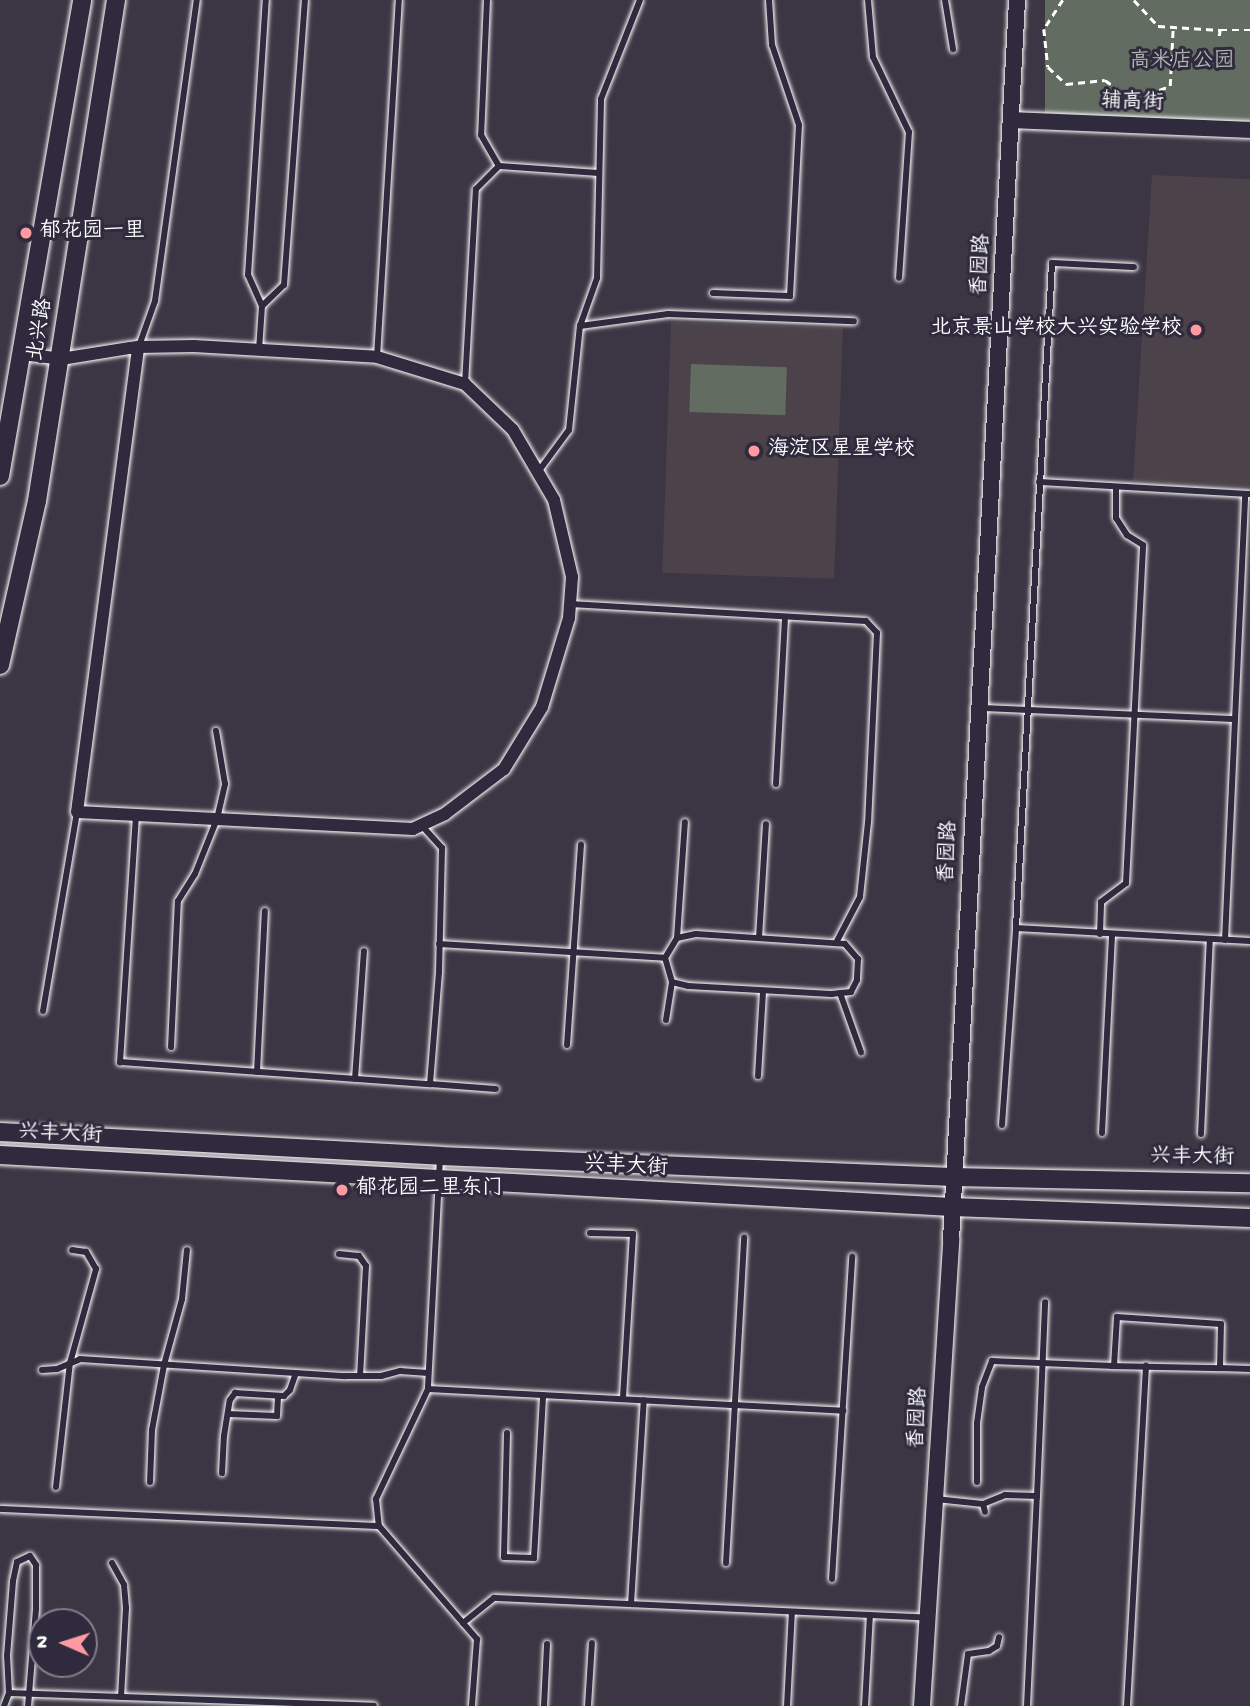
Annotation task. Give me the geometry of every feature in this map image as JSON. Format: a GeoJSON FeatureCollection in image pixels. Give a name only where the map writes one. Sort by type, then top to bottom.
{"type":"FeatureCollection","features":[{"type":"Feature","properties":{"kind":"main road","name":"北兴路"},"geometry":{"type":"LineString","coordinates":[[0,477],[82,0]]}},
{"type":"Feature","properties":{"kind":"main road","name":"北兴路"},"geometry":{"type":"LineString","coordinates":[[0,665],[37,501],[116,0]]}},
{"type":"Feature","properties":{"kind":"main road","name":"兴丰大街"},"geometry":{"type":"LineString","coordinates":[[0,1132],[440,1156],[953,1177],[1250,1183]]}},
{"type":"Feature","properties":{"kind":"main road","name":"兴丰大街"},"geometry":{"type":"LineString","coordinates":[[0,1155],[952,1207],[1250,1218]]}},
{"type":"Feature","properties":{"kind":"street","name":"香园路"},"geometry":{"type":"LineString","coordinates":[[922,1706],[936,1499],[1017,0]]}},
{"type":"Feature","properties":{"kind":"street","name":"辅高街"},"geometry":{"type":"LineString","coordinates":[[1012,120],[1250,130]]}},
{"type":"Feature","properties":{"kind":"street"},"geometry":{"type":"LineString","coordinates":[[22,354],[61,359],[138,347],[194,346],[377,357],[465,384],[513,430],[554,500],[572,577],[569,618],[542,707],[504,769],[445,814],[413,829],[76,812],[138,347]]}},
{"type":"Feature","properties":{"kind":"lane"},"geometry":{"type":"LineString","coordinates":[[138,347],[155,301],[197,0]]}},
{"type":"Feature","properties":{"kind":"lane"},"geometry":{"type":"LineString","coordinates":[[259,350],[262,306],[248,275],[266,0]]}},
{"type":"Feature","properties":{"kind":"lane"},"geometry":{"type":"LineString","coordinates":[[262,306],[284,285],[305,0]]}},
{"type":"Feature","properties":{"kind":"lane"},"geometry":{"type":"LineString","coordinates":[[377,357],[399,0]]}},
{"type":"Feature","properties":{"kind":"lane"},"geometry":{"type":"LineString","coordinates":[[487,0],[481,135],[499,166]]}},
{"type":"Feature","properties":{"kind":"lane"},"geometry":{"type":"LineString","coordinates":[[538,472],[569,430],[580,326],[597,278],[601,99],[640,0]]}},
{"type":"Feature","properties":{"kind":"lane"},"geometry":{"type":"LineString","coordinates":[[713,293],[790,296],[799,125],[772,45],[769,0]]}},
{"type":"Feature","properties":{"kind":"lane"},"geometry":{"type":"LineString","coordinates":[[868,0],[873,57],[909,132],[899,278]]}},
{"type":"Feature","properties":{"kind":"lane"},"geometry":{"type":"LineString","coordinates":[[945,0],[953,49]]}},
{"type":"Feature","properties":{"kind":"lane"},"geometry":{"type":"LineString","coordinates":[[465,384],[476,188],[499,166],[600,173]]}},
{"type":"Feature","properties":{"kind":"lane"},"geometry":{"type":"LineString","coordinates":[[1002,1125],[1016,928],[1052,263],[1134,267]]}},
{"type":"Feature","properties":{"kind":"lane"},"geometry":{"type":"LineString","coordinates":[[580,326],[667,314],[854,321]]}},
{"type":"Feature","properties":{"kind":"lane"},"geometry":{"type":"LineString","coordinates":[[1040,482],[1247,494],[1225,940]]}},
{"type":"Feature","properties":{"kind":"lane"},"geometry":{"type":"LineString","coordinates":[[1100,934],[1101,902],[1126,883],[1143,545],[1127,535],[1116,519],[1116,487]]}},
{"type":"Feature","properties":{"kind":"lane"},"geometry":{"type":"LineString","coordinates":[[570,604],[866,621],[877,634],[868,822],[860,897],[836,943]]}},
{"type":"Feature","properties":{"kind":"lane"},"geometry":{"type":"LineString","coordinates":[[776,783],[785,618]]}},
{"type":"Feature","properties":{"kind":"lane"},"geometry":{"type":"LineString","coordinates":[[979,708],[1235,719]]}},
{"type":"Feature","properties":{"kind":"lane"},"geometry":{"type":"LineString","coordinates":[[171,1047],[178,901],[195,874],[217,819],[225,783],[216,731]]}},
{"type":"Feature","properties":{"kind":"lane"},"geometry":{"type":"LineString","coordinates":[[43,1011],[76,812]]}},
{"type":"Feature","properties":{"kind":"lane"},"geometry":{"type":"LineString","coordinates":[[136,815],[120,1062],[496,1089]]}},
{"type":"Feature","properties":{"kind":"lane"},"geometry":{"type":"LineString","coordinates":[[666,1020],[672,982],[666,958],[677,937],[685,822]]}},
{"type":"Feature","properties":{"kind":"lane"},"geometry":{"type":"LineString","coordinates":[[760,939],[766,824]]}},
{"type":"Feature","properties":{"kind":"lane"},"geometry":{"type":"LineString","coordinates":[[421,825],[442,848],[430,1084]]}},
{"type":"Feature","properties":{"kind":"lane"},"geometry":{"type":"LineString","coordinates":[[567,1045],[581,844]]}},
{"type":"Feature","properties":{"kind":"lane"},"geometry":{"type":"LineString","coordinates":[[257,1072],[265,911]]}},
{"type":"Feature","properties":{"kind":"lane"},"geometry":{"type":"LineString","coordinates":[[1016,928],[1250,941]]}},
{"type":"Feature","properties":{"kind":"lane"},"geometry":{"type":"LineString","coordinates":[[672,982],[688,986],[763,991],[840,993],[851,992],[857,980],[859,959],[845,944],[696,934],[677,937]]}},
{"type":"Feature","properties":{"kind":"lane"},"geometry":{"type":"LineString","coordinates":[[1102,1133],[1112,935]]}},
{"type":"Feature","properties":{"kind":"lane"},"geometry":{"type":"LineString","coordinates":[[1201,1134],[1210,939]]}},
{"type":"Feature","properties":{"kind":"lane"},"geometry":{"type":"LineString","coordinates":[[439,944],[666,958]]}},
{"type":"Feature","properties":{"kind":"lane"},"geometry":{"type":"LineString","coordinates":[[355,1079],[364,951]]}},
{"type":"Feature","properties":{"kind":"lane"},"geometry":{"type":"LineString","coordinates":[[758,1076],[763,991]]}},
{"type":"Feature","properties":{"kind":"lane"},"geometry":{"type":"LineString","coordinates":[[840,993],[861,1052]]}},
{"type":"Feature","properties":{"kind":"lane"},"geometry":{"type":"LineString","coordinates":[[440,1156],[428,1389],[376,1499],[379,1526],[477,1639],[472,1706]]}},
{"type":"Feature","properties":{"kind":"lane"},"geometry":{"type":"LineString","coordinates":[[590,1233],[633,1234],[623,1399]]}},
{"type":"Feature","properties":{"kind":"lane"},"geometry":{"type":"LineString","coordinates":[[726,1563],[744,1237]]}},
{"type":"Feature","properties":{"kind":"lane"},"geometry":{"type":"LineString","coordinates":[[56,1487],[70,1363],[96,1269],[86,1252],[72,1250]]}},
{"type":"Feature","properties":{"kind":"lane"},"geometry":{"type":"LineString","coordinates":[[150,1482],[152,1430],[164,1365],[182,1299],[187,1250]]}},
{"type":"Feature","properties":{"kind":"lane"},"geometry":{"type":"LineString","coordinates":[[340,1254],[359,1256],[366,1266],[360,1376]]}},
{"type":"Feature","properties":{"kind":"lane"},"geometry":{"type":"LineString","coordinates":[[832,1579],[852,1257]]}},
{"type":"Feature","properties":{"kind":"lane"},"geometry":{"type":"LineString","coordinates":[[1027,1706],[1045,1302]]}},
{"type":"Feature","properties":{"kind":"lane"},"geometry":{"type":"LineString","coordinates":[[1110,1366],[1114,1366],[1116,1317],[1222,1324],[1220,1368]]}},
{"type":"Feature","properties":{"kind":"lane"},"geometry":{"type":"LineString","coordinates":[[42,1370],[57,1369],[80,1359],[360,1376],[381,1376],[400,1371],[428,1373]]}},
{"type":"Feature","properties":{"kind":"lane"},"geometry":{"type":"LineString","coordinates":[[976,1482],[977,1423],[982,1387],[992,1361],[1250,1369]]}},
{"type":"Feature","properties":{"kind":"lane"},"geometry":{"type":"LineString","coordinates":[[1127,1706],[1146,1366]]}},
{"type":"Feature","properties":{"kind":"lane"},"geometry":{"type":"LineString","coordinates":[[222,1473],[228,1414],[235,1393],[284,1396],[290,1390],[296,1373]]}},
{"type":"Feature","properties":{"kind":"lane"},"geometry":{"type":"LineString","coordinates":[[428,1389],[843,1411]]}},
{"type":"Feature","properties":{"kind":"lane"},"geometry":{"type":"LineString","coordinates":[[508,1433],[504,1558],[534,1558],[543,1395]]}},
{"type":"Feature","properties":{"kind":"lane"},"geometry":{"type":"LineString","coordinates":[[228,1414],[276,1416],[278,1396]]}},
{"type":"Feature","properties":{"kind":"lane"},"geometry":{"type":"LineString","coordinates":[[631,1604],[644,1400]]}},
{"type":"Feature","properties":{"kind":"lane"},"geometry":{"type":"LineString","coordinates":[[936,1499],[983,1503],[1005,1495],[1037,1496]]}},
{"type":"Feature","properties":{"kind":"lane"},"geometry":{"type":"LineString","coordinates":[[983,1503],[985,1511]]}},
{"type":"Feature","properties":{"kind":"lane"},"geometry":{"type":"LineString","coordinates":[[0,1509],[379,1526]]}},
{"type":"Feature","properties":{"kind":"lane"},"geometry":{"type":"LineString","coordinates":[[4,1706],[9,1693],[7,1656],[13,1581],[17,1562],[30,1556],[36,1565],[36,1609],[28,1706]]}},
{"type":"Feature","properties":{"kind":"lane"},"geometry":{"type":"LineString","coordinates":[[112,1563],[124,1585],[127,1608],[121,1697]]}},
{"type":"Feature","properties":{"kind":"lane"},"geometry":{"type":"LineString","coordinates":[[463,1623],[494,1598],[929,1618]]}},
{"type":"Feature","properties":{"kind":"lane"},"geometry":{"type":"LineString","coordinates":[[787,1706],[792,1612]]}},
{"type":"Feature","properties":{"kind":"lane"},"geometry":{"type":"LineString","coordinates":[[864,1706],[870,1615]]}},
{"type":"Feature","properties":{"kind":"lane"},"geometry":{"type":"LineString","coordinates":[[961,1706],[968,1654],[989,1651],[996,1646],[999,1637]]}},
{"type":"Feature","properties":{"kind":"lane"},"geometry":{"type":"LineString","coordinates":[[588,1706],[592,1643]]}},
{"type":"Feature","properties":{"kind":"lane"},"geometry":{"type":"LineString","coordinates":[[544,1706],[547,1644]]}},
{"type":"Feature","properties":{"kind":"lane"},"geometry":{"type":"LineString","coordinates":[[9,1693],[374,1706]]}},
{"type":"Feature","properties":{"kind":"lane"},"geometry":{"type":"LineString","coordinates":[[110,1697],[110,1706]]}},
{"type":"Feature","properties":{"kind":"path"},"geometry":{"type":"LineString","coordinates":[[1063,0],[1044,29],[1048,67],[1066,84],[1105,80],[1122,92],[1148,94],[1170,86],[1173,26]]}},
{"type":"Feature","properties":{"kind":"path"},"geometry":{"type":"LineString","coordinates":[[1134,0],[1158,26],[1250,30]]}},
{"type":"Feature","properties":{"kind":"path"},"geometry":{"type":"LineString","coordinates":[[1219,36],[1220,30]]}},
{"type":"Feature","properties":{"kind":"shaded area","name":"北京景山学校大兴实验学校"},"geometry":{"type":"Polygon","coordinates":[[[1152,175],[1250,179],[1250,487],[1133,481],[1152,175]]]}},
{"type":"Feature","properties":{"kind":"shaded area","name":"海淀区星星学校"},"geometry":{"type":"Polygon","coordinates":[[[671,322],[843,328],[834,579],[662,573],[671,322]]]}},
{"type":"Feature","properties":{"kind":"green space","name":"高米店公园"},"geometry":{"type":"Polygon","coordinates":[[[1045,0],[1250,0],[1250,121],[1045,121],[1045,0]]]}},
{"type":"Feature","properties":{"kind":"green space"},"geometry":{"type":"Polygon","coordinates":[[[691,364],[787,367],[785,415],[689,412],[691,364]]]}},
{"type":"Feature","properties":{"kind":"place","name":"郁花园一里"},"geometry":{"type":"Point","coordinates":[26,233]}},
{"type":"Feature","properties":{"kind":"place","name":"北京景山学校大兴实验学校"},"geometry":{"type":"Point","coordinates":[1196,330]}},
{"type":"Feature","properties":{"kind":"place","name":"海淀区星星学校"},"geometry":{"type":"Point","coordinates":[754,451]}},
{"type":"Feature","properties":{"kind":"place","name":"郁花园二里东门"},"geometry":{"type":"Point","coordinates":[342,1190]}}]}
